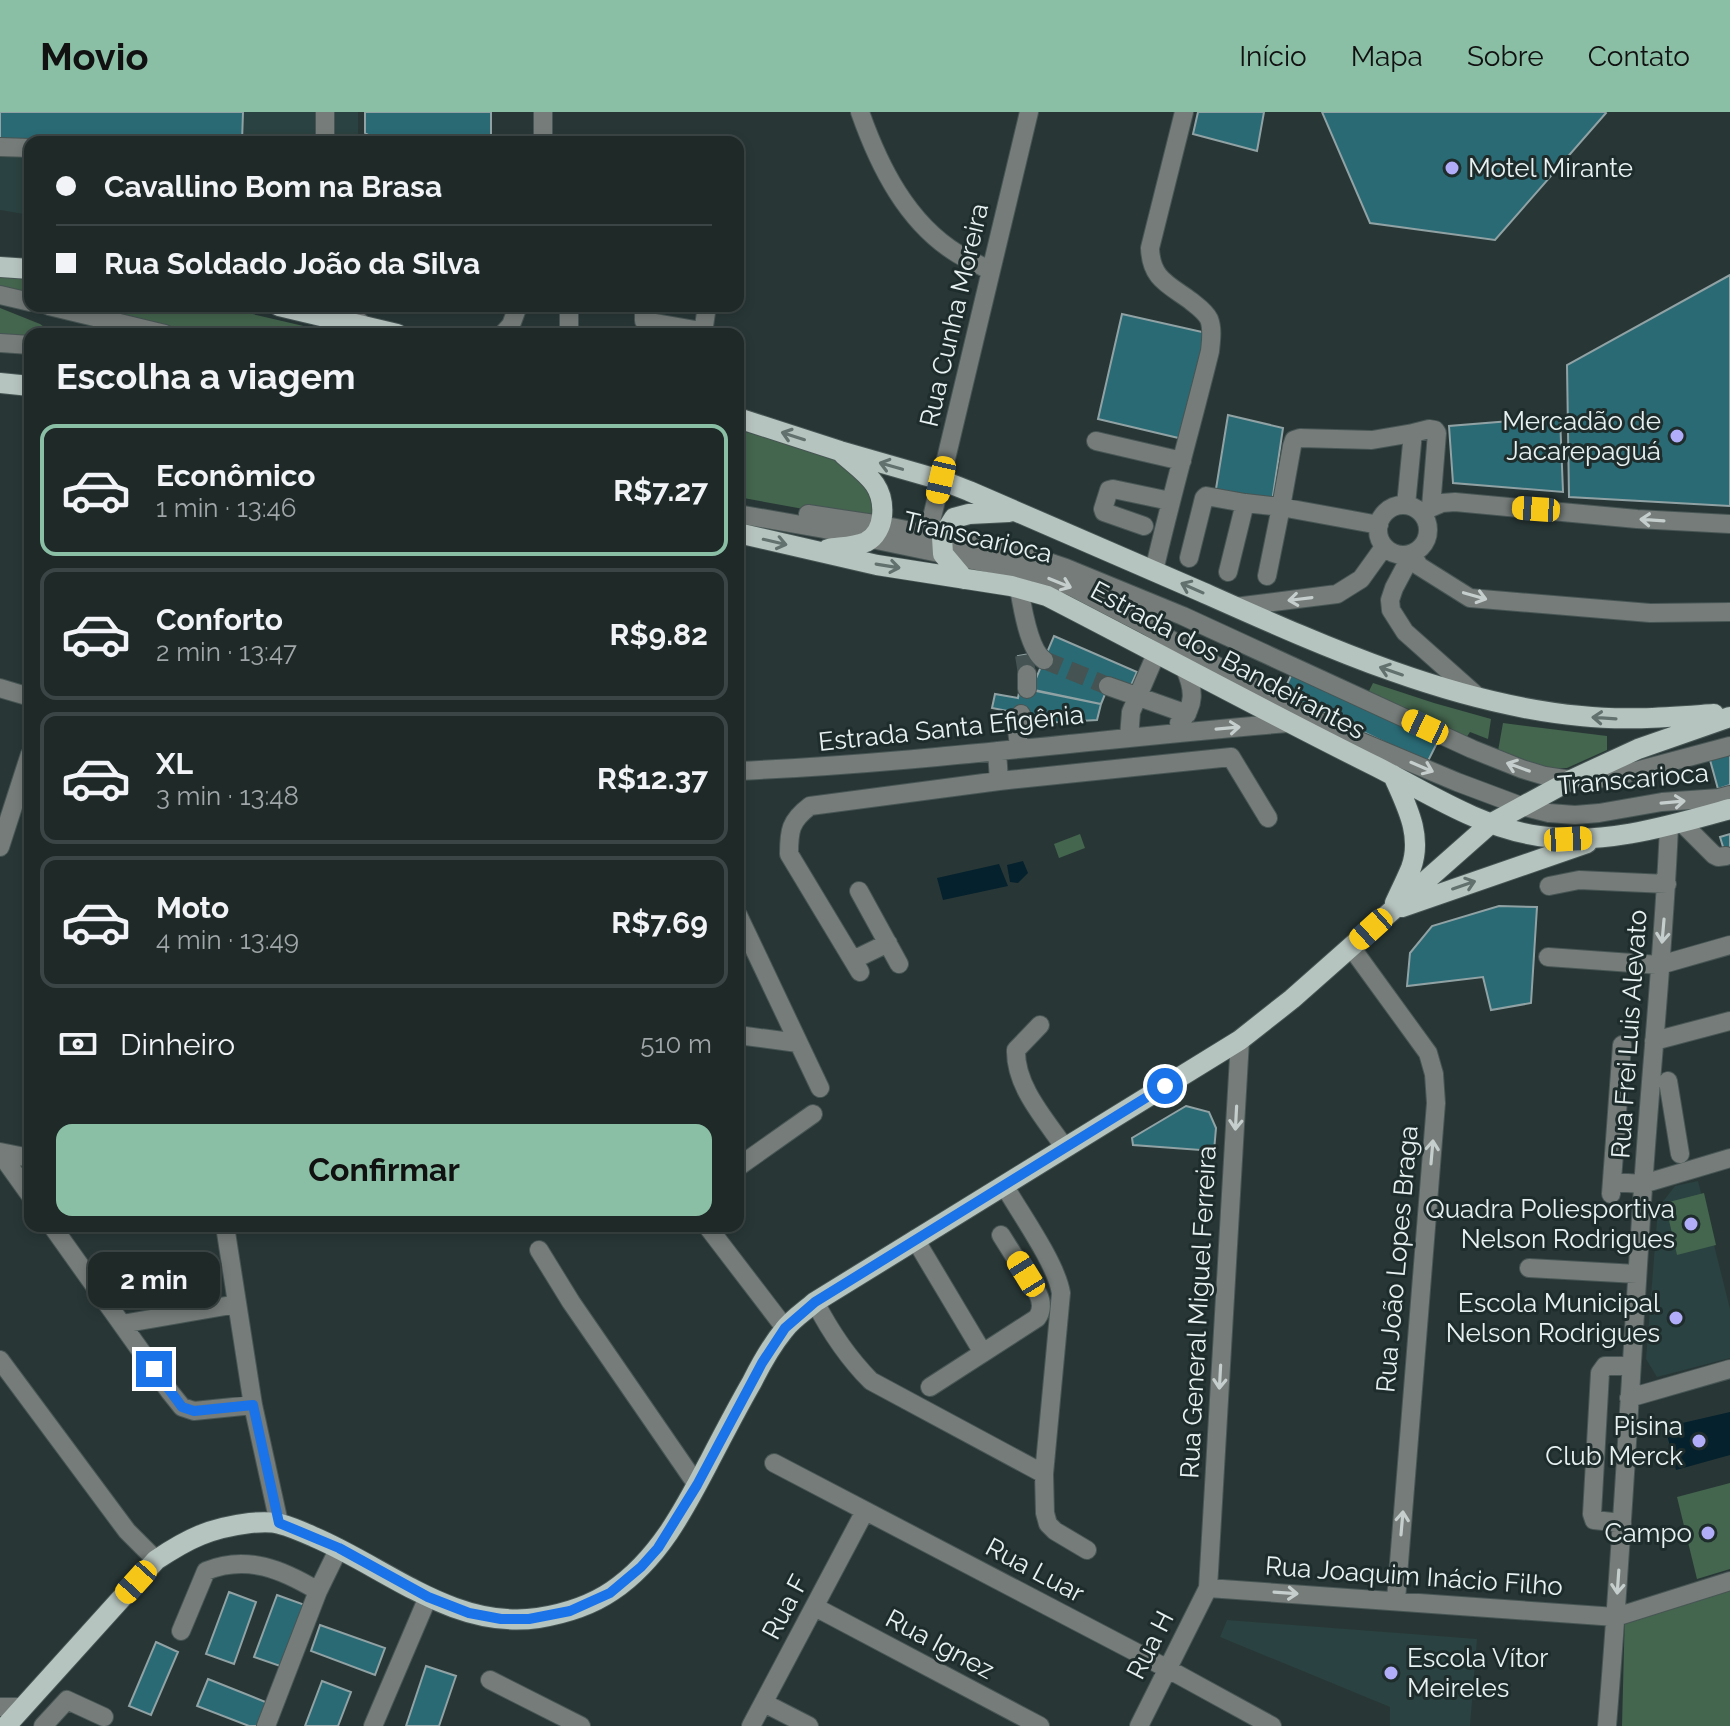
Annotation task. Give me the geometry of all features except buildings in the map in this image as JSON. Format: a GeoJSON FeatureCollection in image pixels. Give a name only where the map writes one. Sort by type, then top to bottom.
{"type":"FeatureCollection","features":[{"type":"Feature","properties":{"kind":"main road"},"geometry":{"type":"LineString","coordinates":[[0,267],[24,269]]}},
{"type":"Feature","properties":{"kind":"main road"},"geometry":{"type":"LineString","coordinates":[[304,312],[370,328]]}},
{"type":"Feature","properties":{"kind":"main road"},"geometry":{"type":"LineString","coordinates":[[0,383],[24,385]]}},
{"type":"Feature","properties":{"kind":"main road","name":"Estrada dos Bandeirantes"},"geometry":{"type":"LineString","coordinates":[[744,420],[941,480],[1343,654],[1397,673],[1533,709],[1594,717],[1623,719],[1730,715]]}},
{"type":"Feature","properties":{"kind":"main road"},"geometry":{"type":"LineString","coordinates":[[812,551],[856,545],[876,533],[884,503],[879,488],[840,451]]}},
{"type":"Feature","properties":{"kind":"main road"},"geometry":{"type":"LineString","coordinates":[[744,534],[877,565],[937,550],[954,518],[969,514],[1017,512]]}},
{"type":"Feature","properties":{"kind":"main road","name":"Estrada dos Bandeirantes"},"geometry":{"type":"LineString","coordinates":[[937,550],[964,579],[1047,596],[1447,805],[1490,824],[1539,836],[1568,839],[1604,837],[1676,824],[1730,809]]}},
{"type":"Feature","properties":{"kind":"main road"},"geometry":{"type":"LineString","coordinates":[[6,1726],[156,1560],[182,1542],[227,1526],[279,1523],[339,1548],[428,1597],[461,1611],[501,1619],[529,1619],[570,1611],[610,1593],[658,1548],[697,1485],[762,1363],[785,1328],[815,1302],[1240,1040],[1292,999],[1490,824],[1571,780],[1638,749],[1730,715]]}},
{"type":"Feature","properties":{"kind":"main road"},"geometry":{"type":"LineString","coordinates":[[1391,911],[1412,865],[1415,845],[1413,820],[1393,775]]}},
{"type":"Feature","properties":{"kind":"main road"},"geometry":{"type":"LineString","coordinates":[[1391,911],[1604,837]]}},
{"type":"Feature","properties":{"kind":"street"},"geometry":{"type":"LineString","coordinates":[[325,112],[325,136]]}},
{"type":"Feature","properties":{"kind":"street"},"geometry":{"type":"LineString","coordinates":[[543,112],[544,136]]}},
{"type":"Feature","properties":{"kind":"street"},"geometry":{"type":"LineString","coordinates":[[860,112],[869,137],[899,195],[922,225],[956,253],[991,271]]}},
{"type":"Feature","properties":{"kind":"street","name":"Rua Cunha Moreira"},"geometry":{"type":"LineString","coordinates":[[937,550],[941,480],[1029,112]]}},
{"type":"Feature","properties":{"kind":"street"},"geometry":{"type":"LineString","coordinates":[[1154,571],[1212,335],[1209,319],[1201,309],[1157,275],[1151,263],[1150,248],[1184,112]]}},
{"type":"Feature","properties":{"kind":"street"},"geometry":{"type":"LineString","coordinates":[[0,147],[24,148]]}},
{"type":"Feature","properties":{"kind":"street"},"geometry":{"type":"LineString","coordinates":[[0,295],[24,301]]}},
{"type":"Feature","properties":{"kind":"street"},"geometry":{"type":"LineString","coordinates":[[74,312],[140,328]]}},
{"type":"Feature","properties":{"kind":"street"},"geometry":{"type":"LineString","coordinates":[[349,312],[365,327]]}},
{"type":"Feature","properties":{"kind":"street"},"geometry":{"type":"LineString","coordinates":[[644,312],[644,321],[684,328]]}},
{"type":"Feature","properties":{"kind":"street"},"geometry":{"type":"LineString","coordinates":[[0,343],[24,345]]}},
{"type":"Feature","properties":{"kind":"street"},"geometry":{"type":"LineString","coordinates":[[1267,576],[1294,440],[1372,440],[1413,433],[1419,508],[1426,518],[1428,535],[1416,560],[1394,588],[1391,610],[1405,632],[1477,696]]}},
{"type":"Feature","properties":{"kind":"street"},"geometry":{"type":"LineString","coordinates":[[1096,441],[1182,461]]}},
{"type":"Feature","properties":{"kind":"street"},"geometry":{"type":"LineString","coordinates":[[1144,526],[1104,512],[1109,490],[1170,501]]}},
{"type":"Feature","properties":{"kind":"street"},"geometry":{"type":"LineString","coordinates":[[1189,558],[1206,496],[1281,507],[1381,537],[1392,553],[1416,560],[1470,598],[1650,613],[1730,612]]}},
{"type":"Feature","properties":{"kind":"street"},"geometry":{"type":"LineString","coordinates":[[1235,607],[1337,594],[1350,587],[1361,579],[1381,537],[1382,516],[1397,506],[1419,508],[1455,502],[1637,519],[1730,524]]}},
{"type":"Feature","properties":{"kind":"street","name":"Transcarioca"},"geometry":{"type":"LineString","coordinates":[[744,503],[1035,573],[1070,586],[1350,737],[1521,806],[1575,815],[1730,795]]}},
{"type":"Feature","properties":{"kind":"street"},"geometry":{"type":"LineString","coordinates":[[1228,572],[1245,503]]}},
{"type":"Feature","properties":{"kind":"street","name":"Transcarioca"},"geometry":{"type":"LineString","coordinates":[[744,515],[824,529],[876,533]]}},
{"type":"Feature","properties":{"kind":"street","name":"Transcarioca"},"geometry":{"type":"LineString","coordinates":[[937,550],[1019,552],[1066,568],[1183,616],[1484,754],[1545,776],[1571,780],[1617,776],[1730,746]]}},
{"type":"Feature","properties":{"kind":"street"},"geometry":{"type":"LineString","coordinates":[[1019,588],[1035,649],[1044,660]]}},
{"type":"Feature","properties":{"kind":"street"},"geometry":{"type":"LineString","coordinates":[[1023,612],[1026,673]]}},
{"type":"Feature","properties":{"kind":"street"},"geometry":{"type":"LineString","coordinates":[[1129,737],[1131,712],[1156,654]]}},
{"type":"Feature","properties":{"kind":"street"},"geometry":{"type":"LineString","coordinates":[[1168,733],[1178,725],[1190,707],[1192,685],[1185,669]]}},
{"type":"Feature","properties":{"kind":"street"},"geometry":{"type":"LineString","coordinates":[[1108,686],[1187,714]]}},
{"type":"Feature","properties":{"kind":"street"},"geometry":{"type":"LineString","coordinates":[[0,688],[24,695]]}},
{"type":"Feature","properties":{"kind":"street"},"geometry":{"type":"LineString","coordinates":[[1019,748],[1017,728],[1021,714]]}},
{"type":"Feature","properties":{"kind":"street","name":"Estrada Santa Efigênia"},"geometry":{"type":"LineString","coordinates":[[744,771],[825,767],[1288,723]]}},
{"type":"Feature","properties":{"kind":"street"},"geometry":{"type":"LineString","coordinates":[[997,751],[999,781]]}},
{"type":"Feature","properties":{"kind":"street"},"geometry":{"type":"LineString","coordinates":[[888,943],[856,966],[789,854],[789,833],[796,816],[810,806],[999,781],[1231,757],[1268,818]]}},
{"type":"Feature","properties":{"kind":"street"},"geometry":{"type":"LineString","coordinates":[[0,847],[24,773]]}},
{"type":"Feature","properties":{"kind":"street"},"geometry":{"type":"LineString","coordinates":[[1676,824],[1714,855],[1726,856]]}},
{"type":"Feature","properties":{"kind":"street","name":"Rua Frei Luis Alevato"},"geometry":{"type":"LineString","coordinates":[[1607,1726],[1643,1184],[1667,884],[1676,824]]}},
{"type":"Feature","properties":{"kind":"street"},"geometry":{"type":"LineString","coordinates":[[1549,886],[1579,880],[1667,884]]}},
{"type":"Feature","properties":{"kind":"street"},"geometry":{"type":"LineString","coordinates":[[859,891],[899,964]]}},
{"type":"Feature","properties":{"kind":"street"},"geometry":{"type":"LineString","coordinates":[[744,931],[820,1088]]}},
{"type":"Feature","properties":{"kind":"street"},"geometry":{"type":"LineString","coordinates":[[1548,957],[1660,965],[1730,945]]}},
{"type":"Feature","properties":{"kind":"street","name":"Rua João Lopes Braga"},"geometry":{"type":"LineString","coordinates":[[1351,947],[1428,1053],[1434,1074],[1436,1103],[1396,1600]]}},
{"type":"Feature","properties":{"kind":"street"},"geometry":{"type":"LineString","coordinates":[[1040,1025],[1016,1050],[1015,1065],[1035,1104],[1065,1148]]}},
{"type":"Feature","properties":{"kind":"street"},"geometry":{"type":"LineString","coordinates":[[1728,1028],[1654,1050],[1622,1050],[1612,1188],[1643,1184],[1730,1158]]}},
{"type":"Feature","properties":{"kind":"street"},"geometry":{"type":"LineString","coordinates":[[744,1036],[798,1043]]}},
{"type":"Feature","properties":{"kind":"street","name":"Rua General Miguel Ferreira"},"geometry":{"type":"LineString","coordinates":[[1208,1588],[1240,1040]]}},
{"type":"Feature","properties":{"kind":"street"},"geometry":{"type":"LineString","coordinates":[[1668,1081],[1680,1154]]}},
{"type":"Feature","properties":{"kind":"street"},"geometry":{"type":"LineString","coordinates":[[744,1163],[813,1114]]}},
{"type":"Feature","properties":{"kind":"street"},"geometry":{"type":"LineString","coordinates":[[1649,1116],[1674,1117]]}},
{"type":"Feature","properties":{"kind":"street"},"geometry":{"type":"LineString","coordinates":[[0,1153],[24,1157]]}},
{"type":"Feature","properties":{"kind":"street"},"geometry":{"type":"LineString","coordinates":[[0,1153],[24,1187]]}},
{"type":"Feature","properties":{"kind":"street"},"geometry":{"type":"LineString","coordinates":[[1004,1185],[1053,1269],[1061,1293],[1044,1474],[1045,1513],[1048,1524],[1055,1531],[1087,1550]]}},
{"type":"Feature","properties":{"kind":"street"},"geometry":{"type":"LineString","coordinates":[[56,1232],[182,1407],[194,1411],[253,1405]]}},
{"type":"Feature","properties":{"kind":"street"},"geometry":{"type":"LineString","coordinates":[[226,1232],[253,1405],[279,1523]]}},
{"type":"Feature","properties":{"kind":"street"},"geometry":{"type":"LineString","coordinates":[[712,1232],[785,1328]]}},
{"type":"Feature","properties":{"kind":"street"},"geometry":{"type":"LineString","coordinates":[[930,1387],[1037,1318],[1040,1313],[1038,1294],[1001,1235]]}},
{"type":"Feature","properties":{"kind":"street"},"geometry":{"type":"LineString","coordinates":[[915,1239],[983,1353]]}},
{"type":"Feature","properties":{"kind":"street"},"geometry":{"type":"LineString","coordinates":[[539,1250],[571,1302],[697,1485]]}},
{"type":"Feature","properties":{"kind":"street"},"geometry":{"type":"LineString","coordinates":[[1529,1268],[1637,1274]]}},
{"type":"Feature","properties":{"kind":"street"},"geometry":{"type":"LineString","coordinates":[[815,1302],[828,1327],[871,1381],[1044,1474]]}},
{"type":"Feature","properties":{"kind":"street"},"geometry":{"type":"LineString","coordinates":[[122,1324],[237,1304]]}},
{"type":"Feature","properties":{"kind":"street"},"geometry":{"type":"LineString","coordinates":[[0,1360],[127,1531],[156,1560]]}},
{"type":"Feature","properties":{"kind":"street"},"geometry":{"type":"LineString","coordinates":[[1622,1523],[1594,1520],[1592,1514],[1600,1373],[1605,1366],[1631,1366]]}},
{"type":"Feature","properties":{"kind":"street"},"geometry":{"type":"LineString","coordinates":[[1629,1398],[1730,1369]]}},
{"type":"Feature","properties":{"kind":"street","name":"Rua Luar"},"geometry":{"type":"LineString","coordinates":[[774,1463],[1272,1726]]}},
{"type":"Feature","properties":{"kind":"street","name":"Rua F"},"geometry":{"type":"LineString","coordinates":[[751,1726],[865,1511]]}},
{"type":"Feature","properties":{"kind":"street"},"geometry":{"type":"LineString","coordinates":[[266,1726],[318,1591],[339,1548]]}},
{"type":"Feature","properties":{"kind":"street"},"geometry":{"type":"LineString","coordinates":[[181,1631],[206,1571],[218,1566],[241,1563],[262,1565],[279,1570],[318,1591]]}},
{"type":"Feature","properties":{"kind":"street"},"geometry":{"type":"LineString","coordinates":[[1616,1617],[1730,1581]]}},
{"type":"Feature","properties":{"kind":"street","name":"Rua Joaquim Inácio Filho"},"geometry":{"type":"LineString","coordinates":[[1208,1588],[1616,1617]]}},
{"type":"Feature","properties":{"kind":"street","name":"Rua H"},"geometry":{"type":"LineString","coordinates":[[1139,1726],[1208,1588]]}},
{"type":"Feature","properties":{"kind":"street"},"geometry":{"type":"LineString","coordinates":[[373,1726],[428,1597]]}},
{"type":"Feature","properties":{"kind":"street","name":"Rua Ignez"},"geometry":{"type":"LineString","coordinates":[[815,1607],[1040,1726]]}},
{"type":"Feature","properties":{"kind":"street"},"geometry":{"type":"LineString","coordinates":[[490,1680],[581,1726]]}},
{"type":"Feature","properties":{"kind":"street"},"geometry":{"type":"LineString","coordinates":[[43,1726],[67,1700],[104,1717]]}},
{"type":"Feature","properties":{"kind":"street"},"geometry":{"type":"LineString","coordinates":[[764,1703],[809,1726]]}},
{"type":"Feature","properties":{"kind":"street"},"geometry":{"type":"LineString","coordinates":[[0,1707],[23,1707]]}},
{"type":"Feature","properties":{"kind":"shaded area"},"geometry":{"type":"Polygon","coordinates":[[[0,112],[358,112],[358,136],[24,136],[24,214],[0,210],[0,112]]]}},
{"type":"Feature","properties":{"kind":"shaded area"},"geometry":{"type":"Polygon","coordinates":[[[1023,861],[1028,873],[1018,883],[1010,882],[1007,865],[1023,861]]]}},
{"type":"Feature","properties":{"kind":"shaded area"},"geometry":{"type":"Polygon","coordinates":[[[999,864],[1008,886],[943,900],[937,878],[999,864]]]}},
{"type":"Feature","properties":{"kind":"shaded area"},"geometry":{"type":"Polygon","coordinates":[[[1698,1181],[1730,1309],[1730,1358],[1657,1377],[1646,1359],[1658,1208],[1675,1186],[1698,1181]]]}},
{"type":"Feature","properties":{"kind":"shaded area","name":"Pisina Club Merck"},"geometry":{"type":"Polygon","coordinates":[[[1730,1412],[1730,1455],[1676,1470],[1665,1427],[1730,1412]]]}},
{"type":"Feature","properties":{"kind":"shaded area","name":"Escola Vítor Meireles"},"geometry":{"type":"Polygon","coordinates":[[[1227,1620],[1477,1639],[1470,1726],[1390,1726],[1390,1707],[1220,1637],[1227,1620]]]}},
{"type":"Feature","properties":{"kind":"green space"},"geometry":{"type":"Polygon","coordinates":[[[0,274],[24,275],[24,297],[0,291],[0,274]]]}},
{"type":"Feature","properties":{"kind":"green space"},"geometry":{"type":"Polygon","coordinates":[[[0,308],[46,328],[24,328],[24,336],[0,338],[0,308]]]}},
{"type":"Feature","properties":{"kind":"green space"},"geometry":{"type":"Polygon","coordinates":[[[94,312],[244,312],[312,328],[164,328],[94,312]]]}},
{"type":"Feature","properties":{"kind":"green space"},"geometry":{"type":"Polygon","coordinates":[[[744,432],[828,454],[880,494],[876,518],[744,498],[744,432]]]}},
{"type":"Feature","properties":{"kind":"green space"},"geometry":{"type":"Polygon","coordinates":[[[1373,683],[1491,719],[1488,739],[1470,732],[1466,738],[1368,693],[1373,683]]]}},
{"type":"Feature","properties":{"kind":"green space"},"geometry":{"type":"Polygon","coordinates":[[[1503,723],[1607,736],[1607,750],[1567,768],[1547,768],[1498,751],[1503,723]]]}},
{"type":"Feature","properties":{"kind":"green space"},"geometry":{"type":"Polygon","coordinates":[[[1080,834],[1085,848],[1059,858],[1054,844],[1080,834]]]}},
{"type":"Feature","properties":{"kind":"green space","name":"Quadra Poliesportiva Nelson Rodrigues"},"geometry":{"type":"Polygon","coordinates":[[[1704,1193],[1716,1245],[1677,1255],[1665,1203],[1704,1193]]]}},
{"type":"Feature","properties":{"kind":"green space","name":"Campo"},"geometry":{"type":"Polygon","coordinates":[[[1730,1483],[1730,1569],[1697,1579],[1677,1497],[1730,1483]]]}},
{"type":"Feature","properties":{"kind":"green space"},"geometry":{"type":"Polygon","coordinates":[[[1730,1578],[1730,1726],[1622,1726],[1625,1609],[1730,1578]]]}},
{"type":"Feature","properties":{"kind":"tunnel"},"geometry":{"type":"LineString","coordinates":[[1024,655],[1027,674]]}},
{"type":"Feature","properties":{"kind":"tunnel"},"geometry":{"type":"LineString","coordinates":[[1044,660],[1108,686]]}},
{"type":"Feature","properties":{"kind":"place","name":"Motel Mirante"},"geometry":{"type":"Point","coordinates":[1452,168]}},
{"type":"Feature","properties":{"kind":"place","name":"Mercadão de Jacarepaguá"},"geometry":{"type":"Point","coordinates":[1677,436]}},
{"type":"Feature","properties":{"kind":"place","name":"Quadra Poliesportiva Nelson Rodrigues"},"geometry":{"type":"Point","coordinates":[1691,1224]}},
{"type":"Feature","properties":{"kind":"place","name":"Escola Municipal Nelson Rodrigues"},"geometry":{"type":"Point","coordinates":[1676,1318]}},
{"type":"Feature","properties":{"kind":"place","name":"Pisina Club Merck"},"geometry":{"type":"Point","coordinates":[1699,1441]}},
{"type":"Feature","properties":{"kind":"place","name":"Campo"},"geometry":{"type":"Point","coordinates":[1708,1533]}},
{"type":"Feature","properties":{"kind":"place","name":"Escola Vítor Meireles"},"geometry":{"type":"Point","coordinates":[1391,1673]}},
{"type":"Feature","properties":{"kind":"route"},"geometry":{"type":"LineString","coordinates":[[154,1369],[182,1407],[194,1411],[253,1405],[279,1523],[339,1548],[428,1597],[469,1613],[501,1619],[529,1619],[570,1611],[610,1593],[658,1548],[697,1485],[762,1363],[785,1328],[815,1302],[1165,1086]]}}]}
